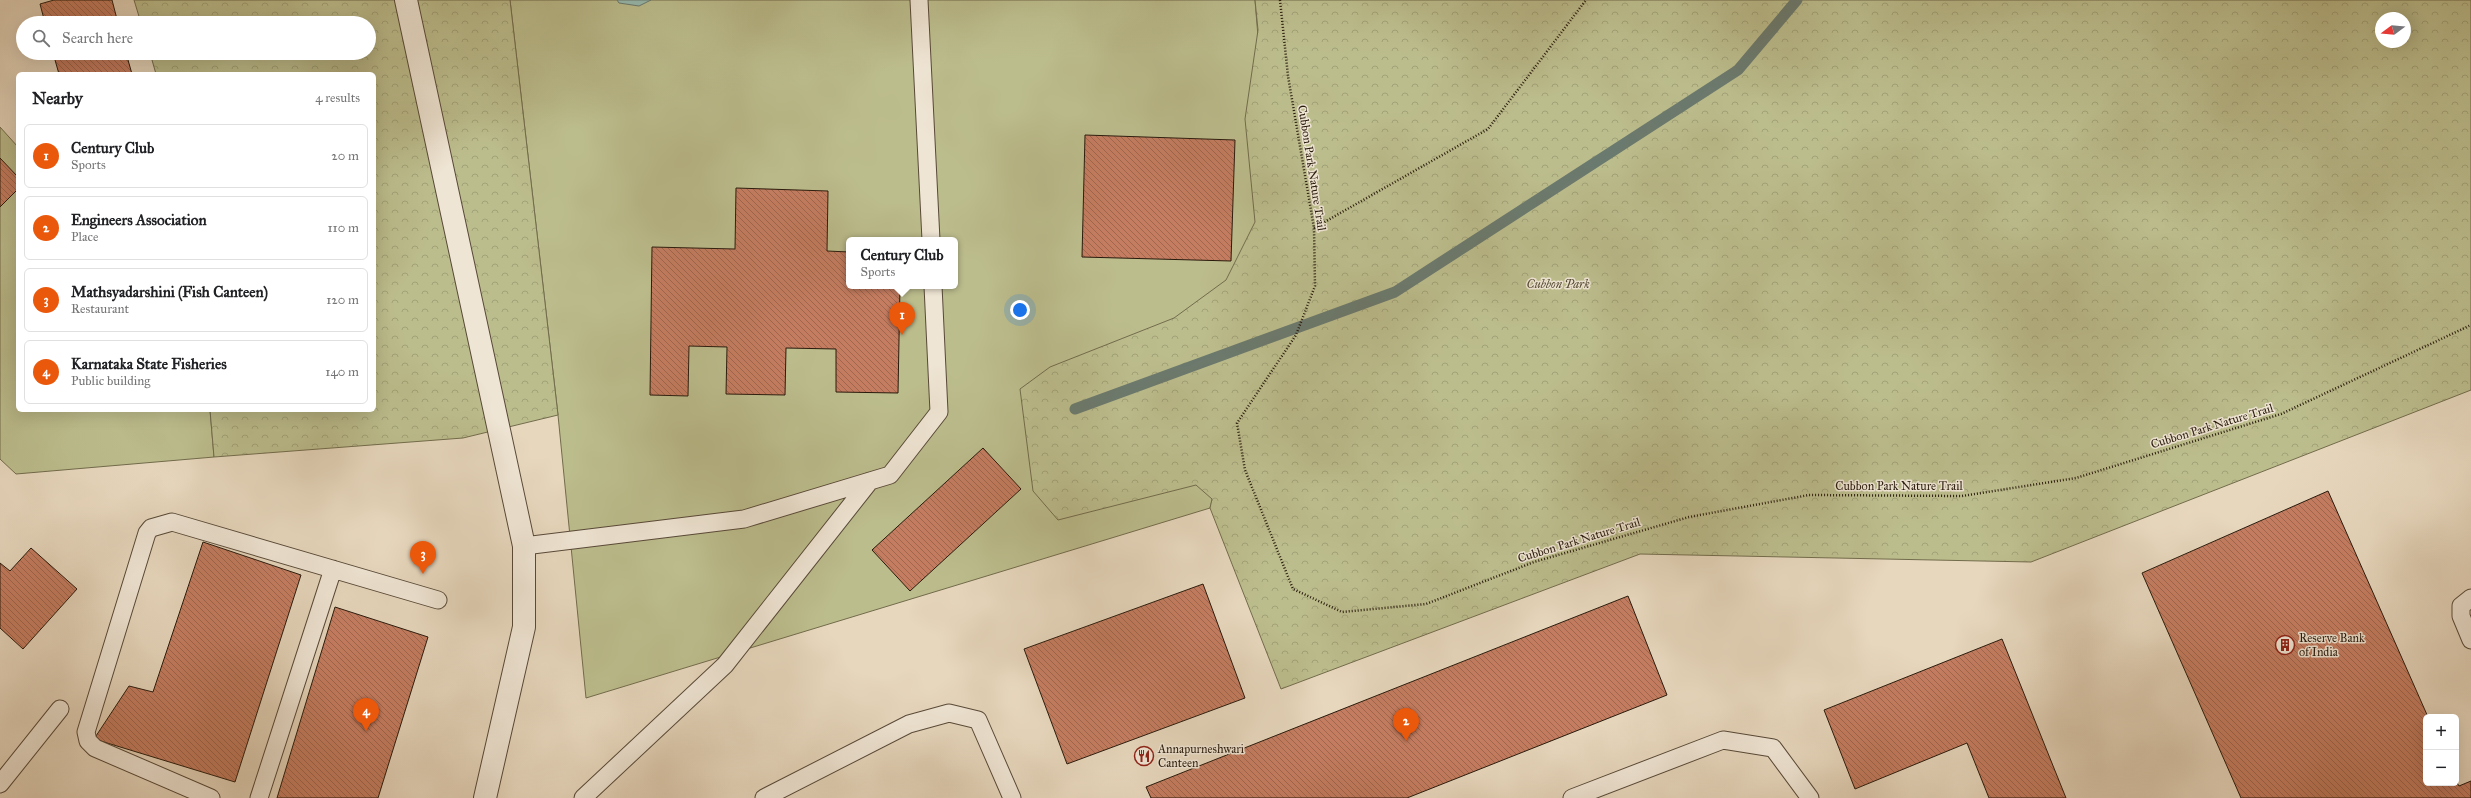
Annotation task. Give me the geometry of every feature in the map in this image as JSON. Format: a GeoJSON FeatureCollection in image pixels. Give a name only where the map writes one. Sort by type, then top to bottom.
{"type":"FeatureCollection","features":[{"type":"Feature","properties":{"kind":"street"},"geometry":{"type":"LineString","coordinates":[[406,0],[524,546],[524,627],[485,798]]}},
{"type":"Feature","properties":{"kind":"lane"},"geometry":{"type":"LineString","coordinates":[[919,0],[931,237]]}},
{"type":"Feature","properties":{"kind":"lane"},"geometry":{"type":"LineString","coordinates":[[524,546],[744,519],[890,475],[939,412],[933,289]]}},
{"type":"Feature","properties":{"kind":"lane"},"geometry":{"type":"LineString","coordinates":[[583,798],[725,665],[870,481]]}},
{"type":"Feature","properties":{"kind":"lane"},"geometry":{"type":"LineString","coordinates":[[211,798],[95,748],[88,741],[86,732],[147,533],[151,528],[172,522],[438,600]]}},
{"type":"Feature","properties":{"kind":"lane"},"geometry":{"type":"LineString","coordinates":[[258,798],[333,569]]}},
{"type":"Feature","properties":{"kind":"lane"},"geometry":{"type":"LineString","coordinates":[[2471,598],[2461,606],[2461,616],[2471,640]]}},
{"type":"Feature","properties":{"kind":"lane"},"geometry":{"type":"LineString","coordinates":[[0,784],[60,709]]}},
{"type":"Feature","properties":{"kind":"lane"},"geometry":{"type":"LineString","coordinates":[[764,798],[909,724],[949,714],[978,720],[1012,798]]}},
{"type":"Feature","properties":{"kind":"lane"},"geometry":{"type":"LineString","coordinates":[[1572,798],[1723,740],[1773,748],[1810,798]]}},
{"type":"Feature","properties":{"kind":"path","name":"Cubbon Park Nature Trail"},"geometry":{"type":"LineString","coordinates":[[1280,0],[1288,76],[1314,228],[1315,286],[1302,315],[1296,335],[1237,423],[1245,470],[1293,589],[1342,612],[1426,604],[1534,562],[1688,517],[1809,495],[1962,496],[2076,478],[2281,414],[2471,325]]}},
{"type":"Feature","properties":{"kind":"path"},"geometry":{"type":"LineString","coordinates":[[1314,228],[1488,130],[1586,0]]}},
{"type":"Feature","properties":{"kind":"green space"},"geometry":{"type":"Polygon","coordinates":[[[134,0],[510,0],[558,415],[463,438],[214,457],[210,412],[376,412],[376,72],[155,72],[152,60],[376,60],[376,16],[139,16],[134,0]]]}},
{"type":"Feature","properties":{"kind":"green space"},"geometry":{"type":"Polygon","coordinates":[[[510,0],[1255,0],[1276,256],[1210,508],[586,698],[558,415],[510,0]]]}},
{"type":"Feature","properties":{"kind":"green space","name":"Cubbon Park"},"geometry":{"type":"Polygon","coordinates":[[[1255,0],[2471,0],[2471,390],[2031,562],[1640,554],[1281,689],[1210,508],[1212,499],[1196,485],[1058,520],[1033,491],[1020,389],[1050,367],[1174,318],[1226,280],[1255,222],[1245,119],[1258,30],[1255,0]]]}},
{"type":"Feature","properties":{"kind":"green space"},"geometry":{"type":"Polygon","coordinates":[[[0,127],[16,145],[16,412],[210,412],[214,457],[16,474],[0,459],[0,127]]]}},
{"type":"Feature","properties":{"kind":"water"},"geometry":{"type":"Polygon","coordinates":[[[617,0],[651,0],[639,6],[619,3],[617,0]]]}},
{"type":"Feature","properties":{"kind":"building"},"geometry":{"type":"Polygon","coordinates":[[[54,0],[112,0],[116,16],[43,16],[40,4],[54,0]]]}},
{"type":"Feature","properties":{"kind":"building"},"geometry":{"type":"Polygon","coordinates":[[[55,60],[128,60],[131,72],[58,72],[55,60]]]}},
{"type":"Feature","properties":{"kind":"building"},"geometry":{"type":"Polygon","coordinates":[[[1085,135],[1235,140],[1231,261],[1082,257],[1085,135]]]}},
{"type":"Feature","properties":{"kind":"building"},"geometry":{"type":"Polygon","coordinates":[[[0,158],[16,175],[16,191],[0,207],[0,158]]]}},
{"type":"Feature","properties":{"kind":"building"},"geometry":{"type":"Polygon","coordinates":[[[736,188],[828,191],[827,251],[846,252],[846,289],[900,289],[898,393],[836,392],[836,349],[786,348],[785,395],[726,394],[727,347],[689,346],[688,396],[650,395],[652,247],[735,249],[736,188]]]}},
{"type":"Feature","properties":{"kind":"building"},"geometry":{"type":"Polygon","coordinates":[[[983,448],[1021,489],[910,591],[872,550],[983,448]]]}},
{"type":"Feature","properties":{"kind":"building","name":"Reserve Bank of India"},"geometry":{"type":"Polygon","coordinates":[[[2328,491],[2427,714],[2423,714],[2423,786],[2459,786],[2471,781],[2471,798],[2241,798],[2142,573],[2328,491]]]}},
{"type":"Feature","properties":{"kind":"building"},"geometry":{"type":"Polygon","coordinates":[[[203,542],[301,575],[235,782],[94,739],[129,686],[153,692],[203,542]]]}},
{"type":"Feature","properties":{"kind":"building"},"geometry":{"type":"Polygon","coordinates":[[[31,548],[77,589],[23,649],[0,628],[0,563],[10,571],[31,548]]]}},
{"type":"Feature","properties":{"kind":"building"},"geometry":{"type":"Polygon","coordinates":[[[1203,584],[1245,698],[1067,764],[1024,649],[1203,584]]]}},
{"type":"Feature","properties":{"kind":"building"},"geometry":{"type":"Polygon","coordinates":[[[1628,596],[1667,695],[1407,798],[1151,798],[1146,787],[1628,596]]]}},
{"type":"Feature","properties":{"kind":"building"},"geometry":{"type":"Polygon","coordinates":[[[335,607],[428,637],[378,798],[277,798],[335,607]]]}},
{"type":"Feature","properties":{"kind":"building"},"geometry":{"type":"Polygon","coordinates":[[[2002,639],[2066,798],[1989,798],[1967,743],[1855,789],[1824,710],[2002,639]]]}},
{"type":"Feature","properties":{"kind":"waterway"},"geometry":{"type":"LineString","coordinates":[[1075,409],[1395,292],[1738,70],[1797,0]]}},
{"type":"Feature","properties":{"kind":"place","name":"Century Club"},"geometry":{"type":"Point","coordinates":[902,335]}},
{"type":"Feature","properties":{"kind":"place","name":"Mathsyadarshini (Fish Canteen)"},"geometry":{"type":"Point","coordinates":[423,574]}},
{"type":"Feature","properties":{"kind":"place","name":"Reserve Bank of India"},"geometry":{"type":"Point","coordinates":[2285,645]}},
{"type":"Feature","properties":{"kind":"place","name":"Karnataka State Fisheries"},"geometry":{"type":"Point","coordinates":[366,731]}},
{"type":"Feature","properties":{"kind":"place","name":"Engineers Association"},"geometry":{"type":"Point","coordinates":[1406,741]}},
{"type":"Feature","properties":{"kind":"place","name":"Annapurneshwari Canteen"},"geometry":{"type":"Point","coordinates":[1144,756]}}]}
